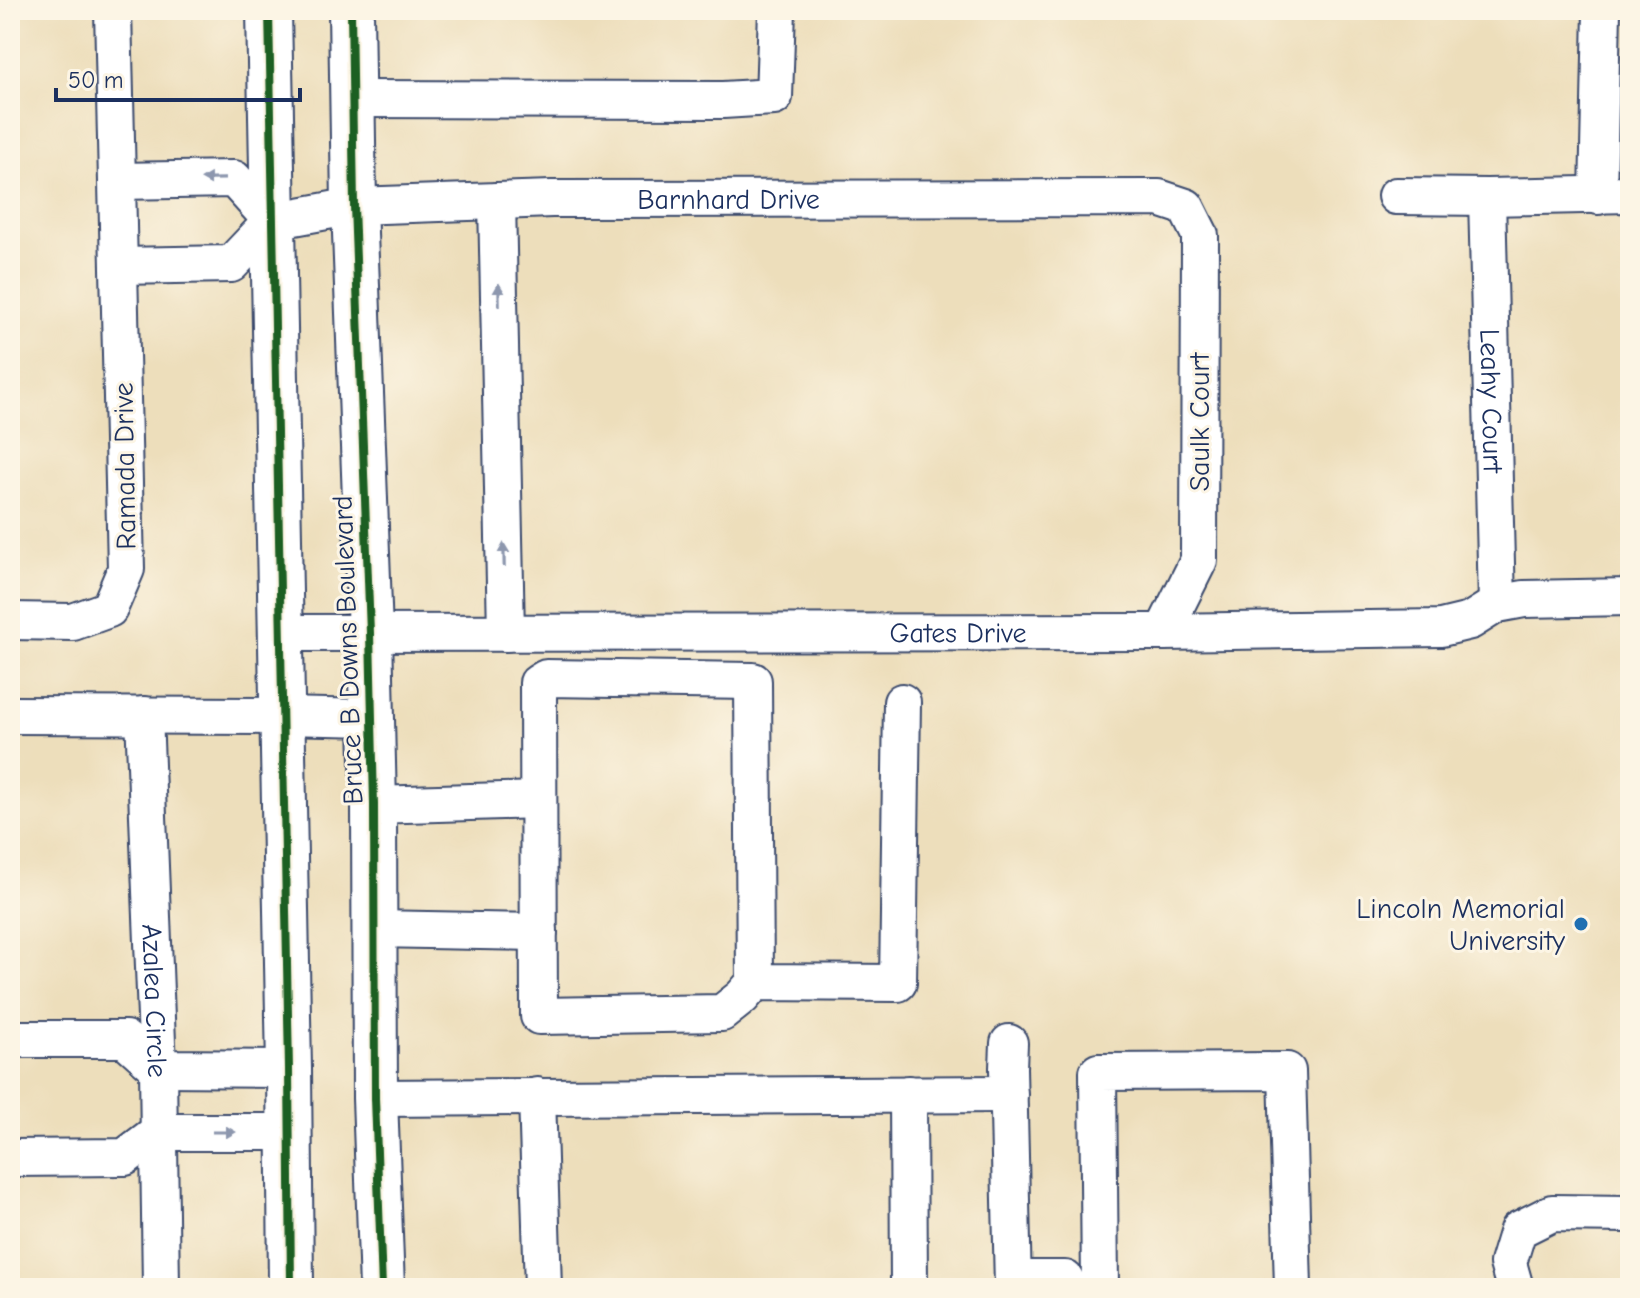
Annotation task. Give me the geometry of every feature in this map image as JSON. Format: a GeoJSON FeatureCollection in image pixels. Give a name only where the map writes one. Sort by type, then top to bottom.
{"type":"FeatureCollection","features":[{"type":"Feature","properties":{"kind":"main road"},"geometry":{"type":"LineString","coordinates":[[269,10],[291,1288]]}},
{"type":"Feature","properties":{"kind":"main road","name":"Bruce B Downs Boulevard"},"geometry":{"type":"LineString","coordinates":[[351,10],[354,206],[370,633],[375,1098],[382,1288]]}},
{"type":"Feature","properties":{"kind":"street","name":"Ramada Drive"},"geometry":{"type":"LineString","coordinates":[[10,621],[73,622],[109,609],[126,569],[113,10]]}},
{"type":"Feature","properties":{"kind":"street"},"geometry":{"type":"LineString","coordinates":[[353,99],[723,100],[774,97],[777,10]]}},
{"type":"Feature","properties":{"kind":"street"},"geometry":{"type":"LineString","coordinates":[[1396,196],[1614,195],[1602,10]]}},
{"type":"Feature","properties":{"kind":"street"},"geometry":{"type":"LineString","coordinates":[[118,181],[234,179],[272,221],[231,264],[120,266]]}},
{"type":"Feature","properties":{"kind":"street","name":"Leahy Court"},"geometry":{"type":"LineString","coordinates":[[1487,197],[1497,604]]}},
{"type":"Feature","properties":{"kind":"street","name":"Barnhard Drive"},"geometry":{"type":"LineString","coordinates":[[272,221],[354,206],[552,199],[1159,198],[1186,207]]}},
{"type":"Feature","properties":{"kind":"street"},"geometry":{"type":"LineString","coordinates":[[497,201],[506,633]]}},
{"type":"Feature","properties":{"kind":"street","name":"Saulk Court"},"geometry":{"type":"LineString","coordinates":[[1163,632],[1199,560],[1200,235],[1186,207]]}},
{"type":"Feature","properties":{"kind":"street","name":"Gates Drive"},"geometry":{"type":"LineString","coordinates":[[280,633],[1163,632],[1441,628],[1470,621],[1497,604],[1524,599],[1630,597]]}},
{"type":"Feature","properties":{"kind":"street"},"geometry":{"type":"LineString","coordinates":[[546,678],[753,681],[755,982],[722,1013],[539,1016],[538,683],[546,678]]}},
{"type":"Feature","properties":{"kind":"street"},"geometry":{"type":"LineString","coordinates":[[755,982],[898,983],[902,702]]}},
{"type":"Feature","properties":{"kind":"street"},"geometry":{"type":"LineString","coordinates":[[10,715],[371,718]]}},
{"type":"Feature","properties":{"kind":"street","name":"Azalea Circle"},"geometry":{"type":"LineString","coordinates":[[144,715],[158,1068],[161,1288]]}},
{"type":"Feature","properties":{"kind":"street"},"geometry":{"type":"LineString","coordinates":[[374,805],[538,800]]}},
{"type":"Feature","properties":{"kind":"street"},"geometry":{"type":"LineString","coordinates":[[375,929],[539,932]]}},
{"type":"Feature","properties":{"kind":"street"},"geometry":{"type":"LineString","coordinates":[[10,1039],[125,1039],[158,1068],[289,1069]]}},
{"type":"Feature","properties":{"kind":"street"},"geometry":{"type":"LineString","coordinates":[[1009,1043],[1013,1284],[1065,1279]]}},
{"type":"Feature","properties":{"kind":"street"},"geometry":{"type":"LineString","coordinates":[[1100,1288],[1098,1072],[1271,1071],[1287,1071],[1293,1288]]}},
{"type":"Feature","properties":{"kind":"street"},"geometry":{"type":"LineString","coordinates":[[908,1094],[909,1288]]}},
{"type":"Feature","properties":{"kind":"street"},"geometry":{"type":"LineString","coordinates":[[375,1098],[1009,1094]]}},
{"type":"Feature","properties":{"kind":"street"},"geometry":{"type":"LineString","coordinates":[[537,1096],[543,1288]]}},
{"type":"Feature","properties":{"kind":"street"},"geometry":{"type":"LineString","coordinates":[[10,1158],[125,1157],[158,1132],[290,1132]]}},
{"type":"Feature","properties":{"kind":"street"},"geometry":{"type":"LineString","coordinates":[[1515,1288],[1508,1263],[1518,1230],[1552,1213],[1630,1214]]}},
{"type":"Feature","properties":{"kind":"cycle path"},"geometry":{"type":"LineString","coordinates":[[269,10],[291,1288]]}},
{"type":"Feature","properties":{"kind":"cycle path"},"geometry":{"type":"LineString","coordinates":[[351,10],[354,206],[370,633],[375,1098],[382,1288]]}},
{"type":"Feature","properties":{"kind":"place","name":"Lincoln Memorial University"},"geometry":{"type":"Point","coordinates":[1581,924]}}]}
